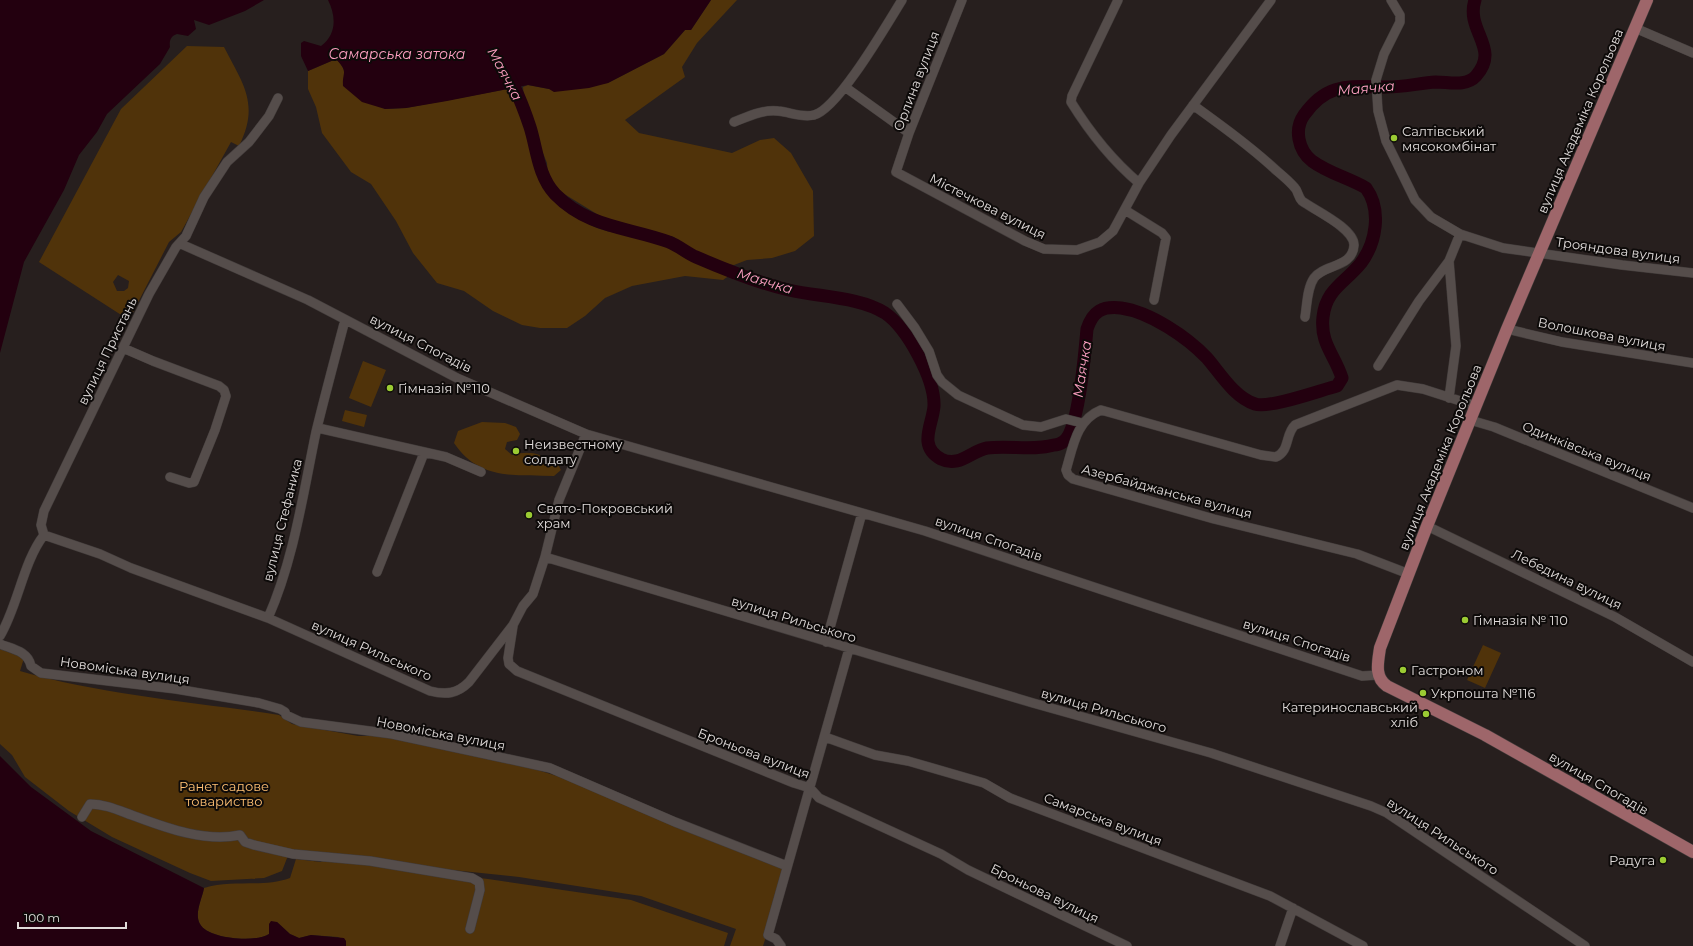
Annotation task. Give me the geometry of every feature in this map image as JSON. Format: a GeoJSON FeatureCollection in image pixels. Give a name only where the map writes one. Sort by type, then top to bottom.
{"type":"FeatureCollection","features":[{"type":"Feature","properties":{"kind":"main road","name":"вулиця Академіка Корольова"},"geometry":{"type":"LineString","coordinates":[[1378,675],[1380,648],[1427,526],[1539,252],[1647,0]]}},
{"type":"Feature","properties":{"kind":"main road","name":"вулиця Спогадів"},"geometry":{"type":"LineString","coordinates":[[1378,675],[1382,682],[1387,686],[1479,732],[1693,852]]}},
{"type":"Feature","properties":{"kind":"street"},"geometry":{"type":"LineString","coordinates":[[734,122],[754,114],[776,111],[800,116],[813,115],[825,108],[845,87],[902,0]]}},
{"type":"Feature","properties":{"kind":"street","name":"Орлина вулиця"},"geometry":{"type":"LineString","coordinates":[[896,172],[909,133],[962,0]]}},
{"type":"Feature","properties":{"kind":"street"},"geometry":{"type":"LineString","coordinates":[[1118,0],[1072,96],[1071,102],[1089,128],[1128,174],[1139,183]]}},
{"type":"Feature","properties":{"kind":"street","name":"Містечкова вулиця"},"geometry":{"type":"LineString","coordinates":[[896,172],[998,228],[1044,249],[1077,250],[1100,242],[1113,231],[1139,183],[1193,105],[1272,0]]}},
{"type":"Feature","properties":{"kind":"street"},"geometry":{"type":"LineString","coordinates":[[1391,0],[1400,15],[1400,22],[1384,54],[1376,80],[1378,111],[1386,141],[1415,200],[1431,217],[1460,234],[1503,248],[1539,252]]}},
{"type":"Feature","properties":{"kind":"street"},"geometry":{"type":"LineString","coordinates":[[1635,28],[1693,52]]}},
{"type":"Feature","properties":{"kind":"street"},"geometry":{"type":"LineString","coordinates":[[845,87],[909,133]]}},
{"type":"Feature","properties":{"kind":"street","name":"вулиця Пристань"},"geometry":{"type":"LineString","coordinates":[[44,536],[41,526],[44,511],[149,294],[176,247],[181,244],[186,236],[204,197],[219,172],[226,162],[250,142],[269,116],[278,98]]}},
{"type":"Feature","properties":{"kind":"street"},"geometry":{"type":"LineString","coordinates":[[1193,105],[1234,134],[1272,167],[1296,189],[1300,199],[1345,229],[1352,236],[1354,244],[1349,257],[1336,267],[1317,274],[1313,279],[1309,293],[1306,316]]}},
{"type":"Feature","properties":{"kind":"street"},"geometry":{"type":"LineString","coordinates":[[1125,210],[1166,238],[1154,300]]}},
{"type":"Feature","properties":{"kind":"street"},"geometry":{"type":"LineString","coordinates":[[1378,366],[1419,301],[1449,261],[1460,234]]}},
{"type":"Feature","properties":{"kind":"street","name":"вулиця Спогадів"},"geometry":{"type":"LineString","coordinates":[[181,244],[308,300],[457,378],[586,434],[925,531],[1362,676],[1378,675]]}},
{"type":"Feature","properties":{"kind":"street","name":"Трояндова вулиця"},"geometry":{"type":"LineString","coordinates":[[1539,252],[1614,264],[1692,271]]}},
{"type":"Feature","properties":{"kind":"street"},"geometry":{"type":"LineString","coordinates":[[1449,261],[1456,346],[1449,398]]}},
{"type":"Feature","properties":{"kind":"street"},"geometry":{"type":"LineString","coordinates":[[897,304],[915,328],[929,351],[937,375],[942,382],[958,395],[1023,425],[1041,427],[1066,419],[1079,422],[1100,410],[1261,455],[1276,457],[1284,451],[1289,434],[1295,424],[1397,384],[1423,389],[1476,406]]}},
{"type":"Feature","properties":{"kind":"street","name":"вулиця Стефаника"},"geometry":{"type":"LineString","coordinates":[[268,618],[280,586],[290,552],[318,428],[345,320]]}},
{"type":"Feature","properties":{"kind":"street","name":"Волошкова вулиця"},"geometry":{"type":"LineString","coordinates":[[1507,329],[1562,342],[1693,364]]}},
{"type":"Feature","properties":{"kind":"street"},"geometry":{"type":"LineString","coordinates":[[123,348],[219,386],[225,392],[226,396],[215,430],[194,482],[189,483],[170,477]]}},
{"type":"Feature","properties":{"kind":"street","name":"Одинківська вулиця"},"geometry":{"type":"LineString","coordinates":[[1470,420],[1494,427],[1693,508]]}},
{"type":"Feature","properties":{"kind":"street","name":"Азербайджанська вулиця"},"geometry":{"type":"LineString","coordinates":[[1079,422],[1066,470],[1068,475],[1073,479],[1214,519],[1350,552],[1409,574]]}},
{"type":"Feature","properties":{"kind":"street"},"geometry":{"type":"LineString","coordinates":[[318,428],[446,457],[481,472]]}},
{"type":"Feature","properties":{"kind":"street"},"geometry":{"type":"LineString","coordinates":[[545,557],[559,500],[586,434]]}},
{"type":"Feature","properties":{"kind":"street"},"geometry":{"type":"LineString","coordinates":[[377,572],[424,453]]}},
{"type":"Feature","properties":{"kind":"street"},"geometry":{"type":"LineString","coordinates":[[826,642],[862,513]]}},
{"type":"Feature","properties":{"kind":"street","name":"Лебедина вулиця"},"geometry":{"type":"LineString","coordinates":[[1427,526],[1615,617],[1693,662]]}},
{"type":"Feature","properties":{"kind":"street"},"geometry":{"type":"LineString","coordinates":[[0,636],[29,565],[44,536]]}},
{"type":"Feature","properties":{"kind":"street","name":"вулиця Рильського"},"geometry":{"type":"LineString","coordinates":[[44,536],[100,554],[131,568],[268,618],[430,691],[441,694],[452,693],[462,689],[513,625],[523,606],[533,594],[545,557],[849,650],[1211,753],[1371,806],[1387,813],[1585,946]]}},
{"type":"Feature","properties":{"kind":"street","name":"Броньова вулиця"},"geometry":{"type":"LineString","coordinates":[[513,625],[508,658],[509,664],[517,671],[588,702],[810,788],[819,798],[941,854],[968,870],[1127,946]]}},
{"type":"Feature","properties":{"kind":"street","name":"Новоміська вулиця"},"geometry":{"type":"LineString","coordinates":[[0,644],[25,654],[30,659],[31,666],[41,673],[176,689],[259,704],[280,709],[285,712],[286,715],[301,722],[392,734],[550,768],[675,822],[787,866]]}},
{"type":"Feature","properties":{"kind":"street"},"geometry":{"type":"LineString","coordinates":[[781,946],[776,939],[768,935],[849,650]]}},
{"type":"Feature","properties":{"kind":"street","name":"Самарська вулиця"},"geometry":{"type":"LineString","coordinates":[[825,737],[875,755],[908,761],[984,783],[1010,798],[1223,877],[1270,896],[1363,946]]}},
{"type":"Feature","properties":{"kind":"street"},"geometry":{"type":"LineString","coordinates":[[82,817],[90,804],[102,804],[155,824],[196,835],[229,837],[240,835],[245,842],[293,854],[370,861],[472,878],[479,882],[480,890],[470,929]]}},
{"type":"Feature","properties":{"kind":"street"},"geometry":{"type":"LineString","coordinates":[[1280,946],[1293,908]]}},
{"type":"Feature","properties":{"kind":"green space"},"geometry":{"type":"Polygon","coordinates":[[[711,0],[737,0],[697,43],[682,67],[685,77],[625,120],[639,133],[732,153],[760,140],[774,138],[791,153],[813,191],[814,236],[795,251],[772,258],[747,260],[734,265],[720,263],[690,250],[674,237],[605,219],[561,192],[548,177],[547,163],[525,108],[523,87],[528,85],[549,89],[608,83],[664,54],[685,30],[691,30],[711,0]]]}},
{"type":"Feature","properties":{"kind":"green space"},"geometry":{"type":"Polygon","coordinates":[[[187,46],[224,47],[243,84],[248,106],[248,118],[239,146],[231,142],[181,232],[169,242],[129,320],[39,262],[121,109],[187,46]],[[118,275],[113,282],[117,291],[124,291],[128,288],[129,281],[118,275]]]}},
{"type":"Feature","properties":{"kind":"green space"},"geometry":{"type":"Polygon","coordinates":[[[336,59],[344,69],[345,75],[343,81],[385,109],[406,108],[508,89],[523,119],[543,187],[552,199],[567,212],[585,223],[603,230],[652,240],[730,275],[723,280],[685,276],[632,286],[605,298],[585,316],[567,328],[540,328],[522,325],[493,311],[464,291],[437,283],[413,253],[396,221],[371,184],[351,172],[322,133],[316,107],[308,89],[308,71],[336,59]]]}},
{"type":"Feature","properties":{"kind":"green space"},"geometry":{"type":"Polygon","coordinates":[[[363,361],[386,370],[371,407],[349,398],[363,361]]]}},
{"type":"Feature","properties":{"kind":"green space"},"geometry":{"type":"Polygon","coordinates":[[[345,410],[367,415],[364,427],[342,421],[345,410]]]}},
{"type":"Feature","properties":{"kind":"green space"},"geometry":{"type":"Polygon","coordinates":[[[482,422],[505,423],[516,427],[520,434],[517,440],[507,442],[505,449],[512,455],[529,453],[556,461],[561,470],[554,476],[525,476],[498,473],[475,464],[464,455],[454,443],[458,431],[482,422]]]}},
{"type":"Feature","properties":{"kind":"green space"},"geometry":{"type":"Polygon","coordinates":[[[1483,645],[1501,653],[1485,688],[1467,680],[1483,645]]]}},
{"type":"Feature","properties":{"kind":"green space","name":"Ранет садове товариство"},"geometry":{"type":"Polygon","coordinates":[[[0,649],[24,658],[20,671],[51,679],[116,692],[279,715],[292,724],[358,736],[387,736],[518,764],[557,776],[787,871],[763,946],[730,946],[736,929],[641,896],[519,877],[289,853],[282,871],[264,878],[211,881],[190,873],[112,837],[69,811],[25,777],[12,755],[0,744],[0,649]]]}},
{"type":"Feature","properties":{"kind":"green space"},"geometry":{"type":"Polygon","coordinates":[[[296,859],[321,862],[323,859],[488,879],[631,900],[728,933],[724,946],[346,946],[346,941],[338,937],[311,935],[299,938],[290,934],[277,922],[269,924],[269,934],[263,937],[244,939],[212,933],[200,924],[198,920],[198,911],[204,888],[225,884],[269,883],[290,878],[296,859]]]}},
{"type":"Feature","properties":{"kind":"water"},"geometry":{"type":"Polygon","coordinates":[[[0,0],[264,0],[245,11],[209,25],[194,20],[196,29],[188,36],[177,34],[173,36],[170,40],[170,47],[160,64],[107,114],[97,132],[79,155],[64,190],[24,262],[0,353],[0,0]]]}},
{"type":"Feature","properties":{"kind":"water","name":"Самарська затока"},"geometry":{"type":"Polygon","coordinates":[[[328,0],[711,0],[691,30],[685,30],[664,54],[608,83],[589,88],[554,92],[549,89],[528,85],[406,108],[385,109],[362,102],[343,86],[344,70],[336,59],[308,71],[301,56],[301,43],[304,41],[321,46],[330,36],[334,24],[334,18],[328,0]]]}},
{"type":"Feature","properties":{"kind":"water"},"geometry":{"type":"Polygon","coordinates":[[[0,756],[31,787],[91,831],[204,888],[199,906],[198,920],[205,929],[212,933],[244,939],[263,937],[269,934],[269,924],[271,921],[277,922],[290,934],[299,938],[311,935],[344,938],[346,941],[346,946],[0,946],[0,756]]]}},
{"type":"Feature","properties":{"kind":"waterway","name":"Маячка"},"geometry":{"type":"LineString","coordinates":[[507,74],[525,113],[541,171],[549,187],[568,205],[581,214],[609,225],[669,242],[689,254],[754,280],[789,290],[839,298],[864,304],[885,313],[902,330],[910,342],[918,355],[930,382],[934,406],[928,434],[930,448],[934,454],[941,459],[954,462],[987,448],[1038,448],[1057,445],[1063,442],[1069,435],[1077,407],[1083,371],[1087,329],[1095,314],[1103,309],[1121,308],[1132,310],[1156,320],[1179,334],[1207,358],[1240,396],[1255,404],[1262,405],[1283,402],[1337,386],[1342,378],[1324,335],[1323,317],[1325,307],[1332,293],[1355,270],[1366,255],[1375,226],[1374,206],[1366,188],[1325,169],[1307,156],[1303,151],[1299,139],[1298,133],[1301,121],[1313,104],[1322,96],[1341,88],[1393,87],[1436,82],[1462,83],[1472,79],[1483,66],[1485,57],[1484,48],[1474,21],[1473,11],[1475,0]]}},
{"type":"Feature","properties":{"kind":"place","name":"Салтівський мясокомбінат"},"geometry":{"type":"Point","coordinates":[1394,138]}},
{"type":"Feature","properties":{"kind":"place","name":"Гімназія №110"},"geometry":{"type":"Point","coordinates":[390,388]}},
{"type":"Feature","properties":{"kind":"place","name":"Неизвестному солдату"},"geometry":{"type":"Point","coordinates":[516,451]}},
{"type":"Feature","properties":{"kind":"place","name":"Свято-Покровський храм"},"geometry":{"type":"Point","coordinates":[529,515]}},
{"type":"Feature","properties":{"kind":"place","name":"Гімназія № 110"},"geometry":{"type":"Point","coordinates":[1465,620]}},
{"type":"Feature","properties":{"kind":"place","name":"Гастроном"},"geometry":{"type":"Point","coordinates":[1403,670]}},
{"type":"Feature","properties":{"kind":"place","name":"Укрпошта №116"},"geometry":{"type":"Point","coordinates":[1423,693]}},
{"type":"Feature","properties":{"kind":"place","name":"Катеринославський хліб"},"geometry":{"type":"Point","coordinates":[1426,714]}},
{"type":"Feature","properties":{"kind":"place","name":"Радуга"},"geometry":{"type":"Point","coordinates":[1663,860]}}]}
